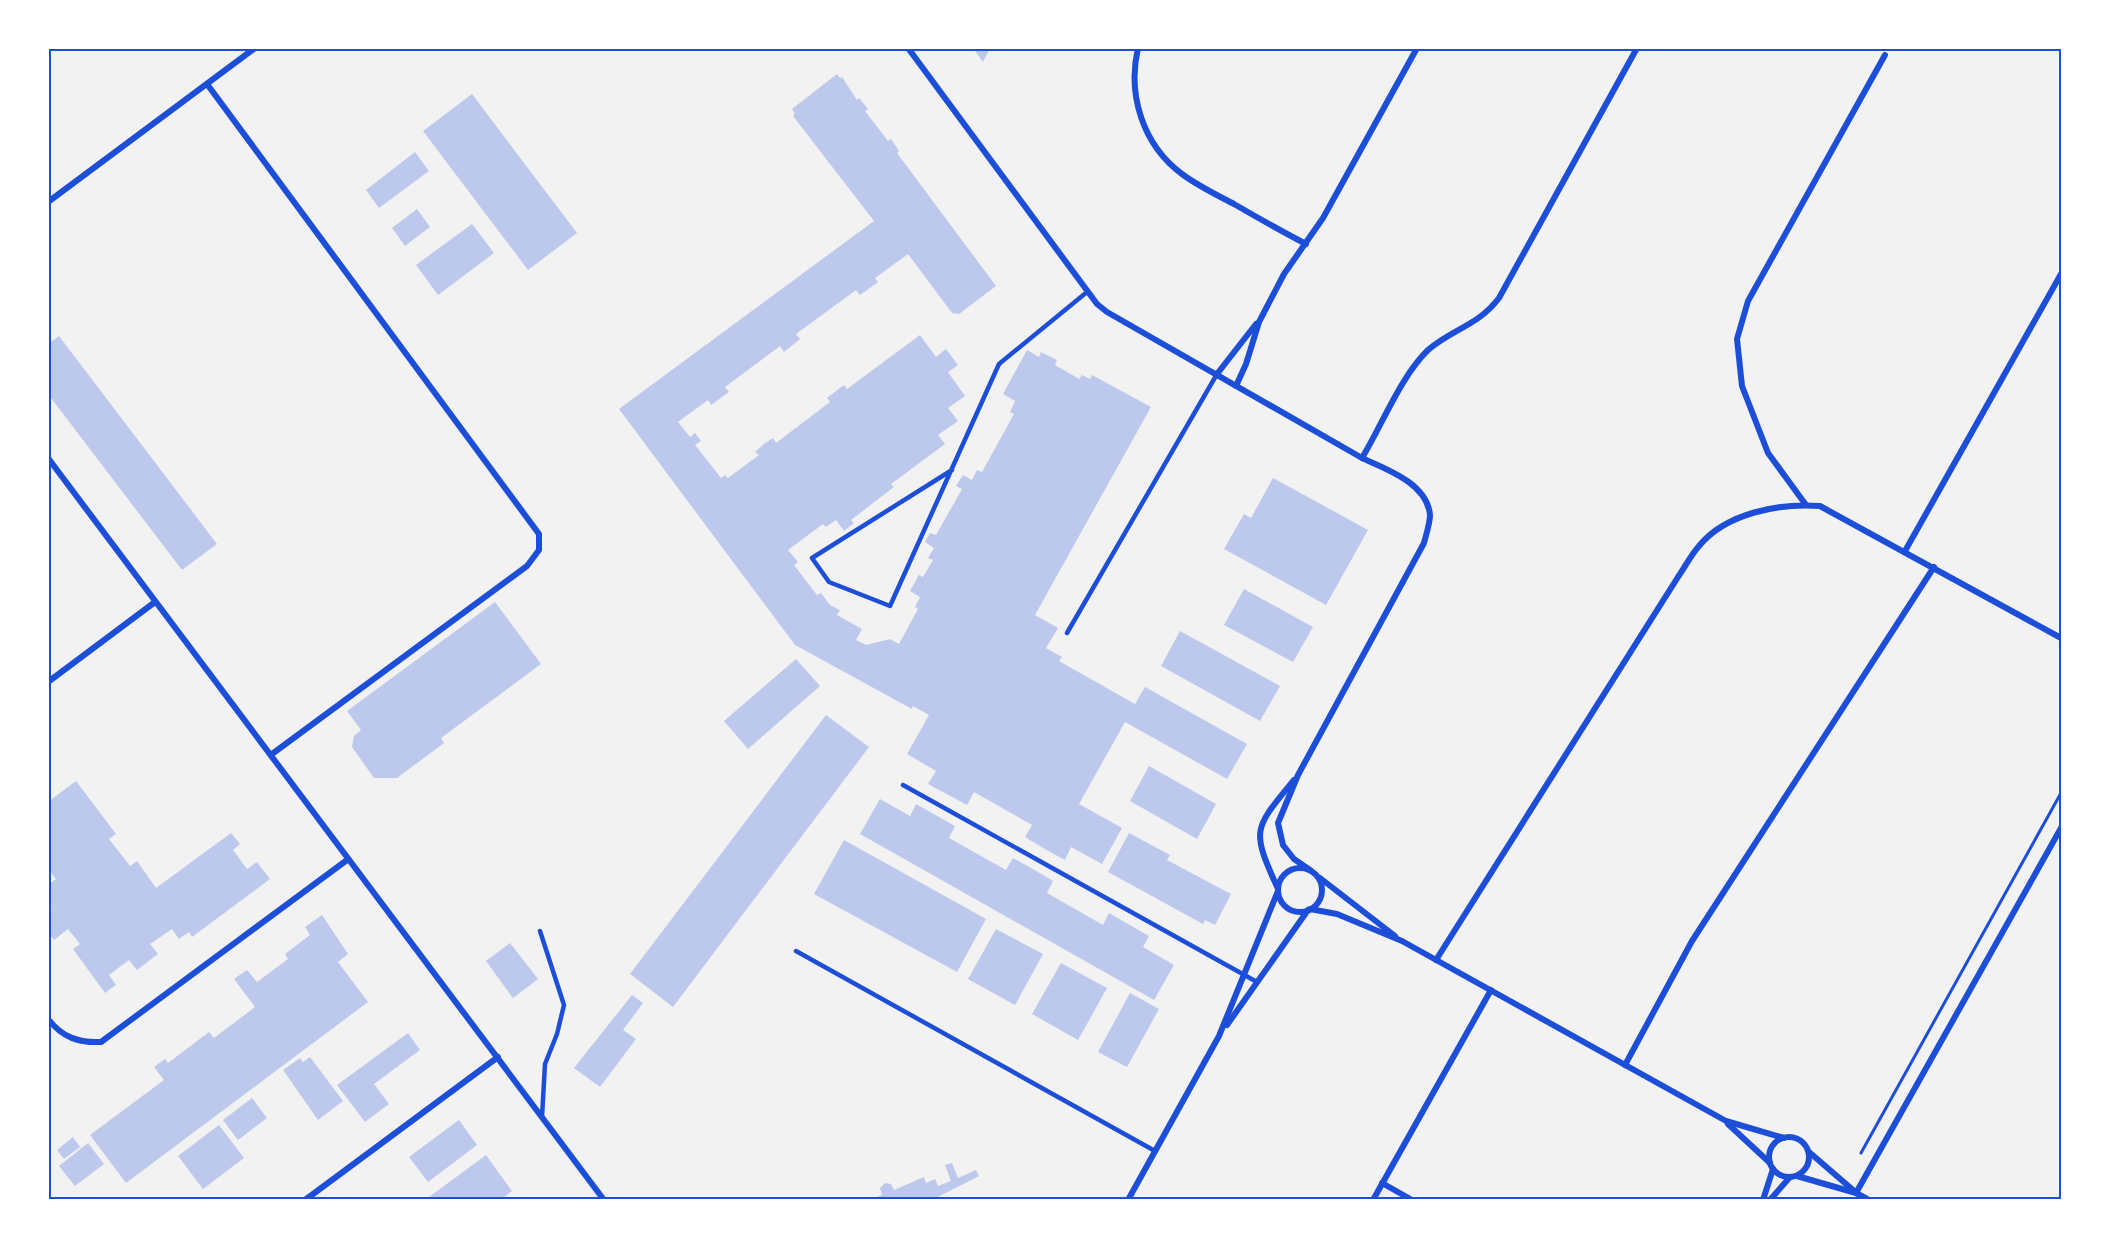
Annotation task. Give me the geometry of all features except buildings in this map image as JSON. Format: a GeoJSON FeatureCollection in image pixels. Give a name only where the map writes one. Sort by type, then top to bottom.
{"type":"FeatureCollection","features":[{"type":"Feature","properties":{"kind":"street"},"geometry":{"type":"LineString","coordinates":[[48,202],[255,48]]}},
{"type":"Feature","properties":{"kind":"street"},"geometry":{"type":"LineString","coordinates":[[908,48],[1087,292],[1107,312],[1362,458],[1402,477],[1419,491],[1430,514],[1424,543],[1298,775],[1278,824],[1283,846],[1294,859],[1402,941]]}},
{"type":"Feature","properties":{"kind":"street"},"geometry":{"type":"LineString","coordinates":[[1138,48],[1135,62],[1136,101],[1143,124],[1163,156],[1183,175],[1197,184],[1306,244]]}},
{"type":"Feature","properties":{"kind":"street"},"geometry":{"type":"LineString","coordinates":[[1236,386],[1246,364],[1258,322],[1284,274],[1323,218],[1417,48]]}},
{"type":"Feature","properties":{"kind":"street"},"geometry":{"type":"LineString","coordinates":[[1362,458],[1419,360],[1437,343],[1479,320],[1498,298],[1637,48]]}},
{"type":"Feature","properties":{"kind":"street"},"geometry":{"type":"LineString","coordinates":[[1806,505],[1768,453],[1758,431],[1742,387],[1737,339],[1748,302],[1885,55]]}},
{"type":"Feature","properties":{"kind":"street"},"geometry":{"type":"LineString","coordinates":[[207,84],[539,534],[539,550],[527,566],[272,754]]}},
{"type":"Feature","properties":{"kind":"street"},"geometry":{"type":"LineString","coordinates":[[1905,551],[2061,274]]}},
{"type":"Feature","properties":{"kind":"street"},"geometry":{"type":"LineString","coordinates":[[1217,374],[1230,354],[1258,322]]}},
{"type":"Feature","properties":{"kind":"street"},"geometry":{"type":"LineString","coordinates":[[48,458],[604,1200]]}},
{"type":"Feature","properties":{"kind":"street"},"geometry":{"type":"LineString","coordinates":[[1436,960],[1700,545],[1719,528],[1740,517],[1806,505],[1820,506],[2061,638]]}},
{"type":"Feature","properties":{"kind":"street"},"geometry":{"type":"LineString","coordinates":[[1625,1065],[1692,942],[1934,567]]}},
{"type":"Feature","properties":{"kind":"street"},"geometry":{"type":"LineString","coordinates":[[48,682],[155,602]]}},
{"type":"Feature","properties":{"kind":"street"},"geometry":{"type":"LineString","coordinates":[[1298,775],[1262,818],[1258,836],[1261,852],[1287,908],[1300,912],[1309,910],[1337,914],[1402,941],[1726,1121],[1798,1140],[1856,1193],[1869,1200]]}},
{"type":"Feature","properties":{"kind":"street"},"geometry":{"type":"LineString","coordinates":[[1856,1193],[2061,828]]}},
{"type":"Feature","properties":{"kind":"street"},"geometry":{"type":"LineString","coordinates":[[48,1019],[68,1038],[86,1043],[101,1042],[347,860]]}},
{"type":"Feature","properties":{"kind":"street"},"geometry":{"type":"LineString","coordinates":[[1219,1036],[1282,877],[1288,871],[1303,868],[1310,870]]}},
{"type":"Feature","properties":{"kind":"street"},"geometry":{"type":"LineString","coordinates":[[1128,1200],[1219,1036],[1321,896],[1321,883],[1317,876]]}},
{"type":"Feature","properties":{"kind":"street"},"geometry":{"type":"LineString","coordinates":[[1373,1200],[1491,990]]}},
{"type":"Feature","properties":{"kind":"street"},"geometry":{"type":"LineString","coordinates":[[305,1200],[498,1057]]}},
{"type":"Feature","properties":{"kind":"street"},"geometry":{"type":"LineString","coordinates":[[1726,1121],[1784,1177],[1793,1177],[1856,1193]]}},
{"type":"Feature","properties":{"kind":"street"},"geometry":{"type":"LineString","coordinates":[[1762,1200],[1772,1166],[1774,1145],[1784,1138]]}},
{"type":"Feature","properties":{"kind":"street"},"geometry":{"type":"LineString","coordinates":[[1770,1200],[1793,1177],[1806,1168],[1808,1151]]}},
{"type":"Feature","properties":{"kind":"street"},"geometry":{"type":"LineString","coordinates":[[1382,1183],[1412,1200]]}},
{"type":"Feature","properties":{"kind":"lane"},"geometry":{"type":"LineString","coordinates":[[952,470],[813,558],[829,582],[890,606],[952,470],[999,364],[1087,292]]}},
{"type":"Feature","properties":{"kind":"lane"},"geometry":{"type":"LineString","coordinates":[[1067,633],[1217,374]]}},
{"type":"Feature","properties":{"kind":"lane"},"geometry":{"type":"LineString","coordinates":[[903,785],[1257,982]]}},
{"type":"Feature","properties":{"kind":"lane"},"geometry":{"type":"LineString","coordinates":[[540,931],[564,1005],[557,1034],[545,1064],[542,1117]]}},
{"type":"Feature","properties":{"kind":"lane"},"geometry":{"type":"LineString","coordinates":[[796,951],[1155,1151]]}},
{"type":"Feature","properties":{"kind":"path"},"geometry":{"type":"LineString","coordinates":[[1861,1153],[2061,793]]}}]}
